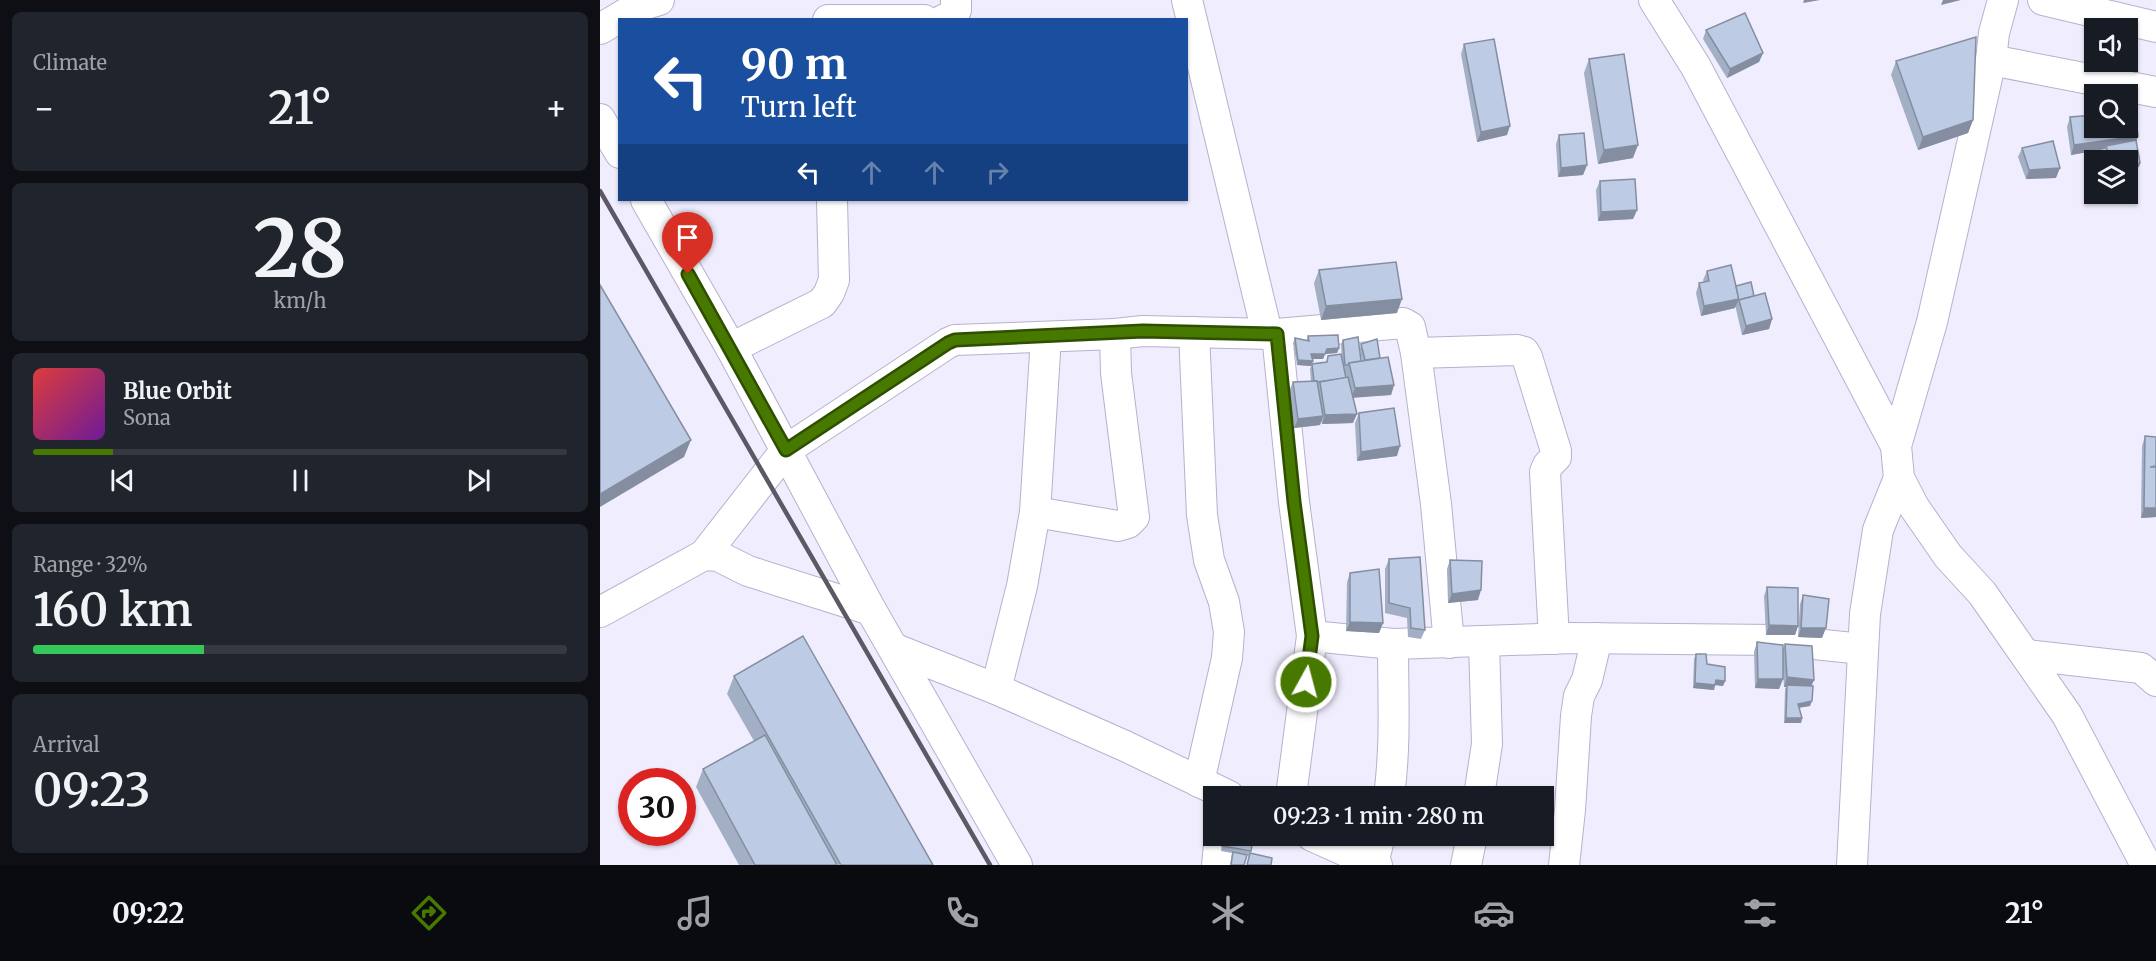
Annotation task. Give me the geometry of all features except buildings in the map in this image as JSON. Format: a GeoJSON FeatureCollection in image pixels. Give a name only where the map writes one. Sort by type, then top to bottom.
{"type":"FeatureCollection","features":[{"type":"Feature","properties":{"kind":"street"},"geometry":{"type":"LineString","coordinates":[[618,18],[637,7],[659,0]]}},
{"type":"Feature","properties":{"kind":"street"},"geometry":{"type":"LineString","coordinates":[[825,0],[828,18]]}},
{"type":"Feature","properties":{"kind":"street"},"geometry":{"type":"LineString","coordinates":[[948,18],[956,10],[956,0]]}},
{"type":"Feature","properties":{"kind":"street"},"geometry":{"type":"LineString","coordinates":[[1187,0],[1272,333],[1312,636],[1292,786]]}},
{"type":"Feature","properties":{"kind":"street"},"geometry":{"type":"LineString","coordinates":[[1654,0],[1696,67],[1896,446]]}},
{"type":"Feature","properties":{"kind":"street"},"geometry":{"type":"LineString","coordinates":[[2003,0],[1932,322],[1896,446],[1899,478],[1914,507],[1948,556],[1982,593],[2067,715],[2146,865]]}},
{"type":"Feature","properties":{"kind":"street"},"geometry":{"type":"LineString","coordinates":[[2043,0],[2156,27]]}},
{"type":"Feature","properties":{"kind":"street"},"geometry":{"type":"LineString","coordinates":[[600,29],[618,18]]}},
{"type":"Feature","properties":{"kind":"street"},"geometry":{"type":"LineString","coordinates":[[1991,60],[2156,92]]}},
{"type":"Feature","properties":{"kind":"street"},"geometry":{"type":"LineString","coordinates":[[600,119],[618,150]]}},
{"type":"Feature","properties":{"kind":"street"},"geometry":{"type":"LineString","coordinates":[[647,201],[731,348],[871,610],[1017,865]]}},
{"type":"Feature","properties":{"kind":"street"},"geometry":{"type":"LineString","coordinates":[[731,348],[822,303],[829,293],[834,280],[832,201]]}},
{"type":"Feature","properties":{"kind":"street"},"geometry":{"type":"LineString","coordinates":[[600,612],[704,555],[786,450],[948,343],[967,338],[1046,337],[1143,331],[1272,333],[1403,323],[1410,327],[1416,353],[1436,504],[1449,643]]}},
{"type":"Feature","properties":{"kind":"street"},"geometry":{"type":"LineString","coordinates":[[1194,332],[1202,515],[1209,560],[1224,602],[1229,632],[1227,658],[1199,782]]}},
{"type":"Feature","properties":{"kind":"street"},"geometry":{"type":"LineString","coordinates":[[1035,512],[1118,526],[1128,523],[1134,517],[1116,374],[1115,334]]}},
{"type":"Feature","properties":{"kind":"street"},"geometry":{"type":"LineString","coordinates":[[996,689],[1022,586],[1035,512],[1046,337]]}},
{"type":"Feature","properties":{"kind":"street"},"geometry":{"type":"LineString","coordinates":[[1416,353],[1517,350],[1524,352],[1527,357],[1556,451],[1556,457],[1545,472],[1554,639]]}},
{"type":"Feature","properties":{"kind":"street"},"geometry":{"type":"LineString","coordinates":[[1851,865],[1865,614],[1878,531],[1899,478]]}},
{"type":"Feature","properties":{"kind":"street"},"geometry":{"type":"LineString","coordinates":[[704,555],[718,556],[748,571],[871,610]]}},
{"type":"Feature","properties":{"kind":"street"},"geometry":{"type":"LineString","coordinates":[[1312,636],[1393,644],[1597,638],[1775,640],[1863,649]]}},
{"type":"Feature","properties":{"kind":"street"},"geometry":{"type":"LineString","coordinates":[[1564,865],[1576,716],[1597,638]]}},
{"type":"Feature","properties":{"kind":"street"},"geometry":{"type":"LineString","coordinates":[[1481,786],[1487,744],[1484,642]]}},
{"type":"Feature","properties":{"kind":"street"},"geometry":{"type":"LineString","coordinates":[[1390,786],[1395,730],[1393,644]]}},
{"type":"Feature","properties":{"kind":"street"},"geometry":{"type":"LineString","coordinates":[[895,649],[996,689],[1125,746],[1207,786]]}},
{"type":"Feature","properties":{"kind":"street"},"geometry":{"type":"LineString","coordinates":[[2027,655],[2141,668],[2156,681]]}},
{"type":"Feature","properties":{"kind":"street"},"geometry":{"type":"LineString","coordinates":[[1217,865],[1219,846]]}},
{"type":"Feature","properties":{"kind":"street"},"geometry":{"type":"LineString","coordinates":[[1338,846],[1367,857]]}},
{"type":"Feature","properties":{"kind":"street"},"geometry":{"type":"LineString","coordinates":[[1466,865],[1470,846]]}},
{"type":"Feature","properties":{"kind":"railway"},"geometry":{"type":"LineString","coordinates":[[600,191],[990,865]]}},
{"type":"Feature","properties":{"kind":"route"},"geometry":{"type":"LineString","coordinates":[[688,274],[786,450],[955,340],[1143,331],[1277,334],[1294,502],[1312,636],[1306,682]]}}]}
